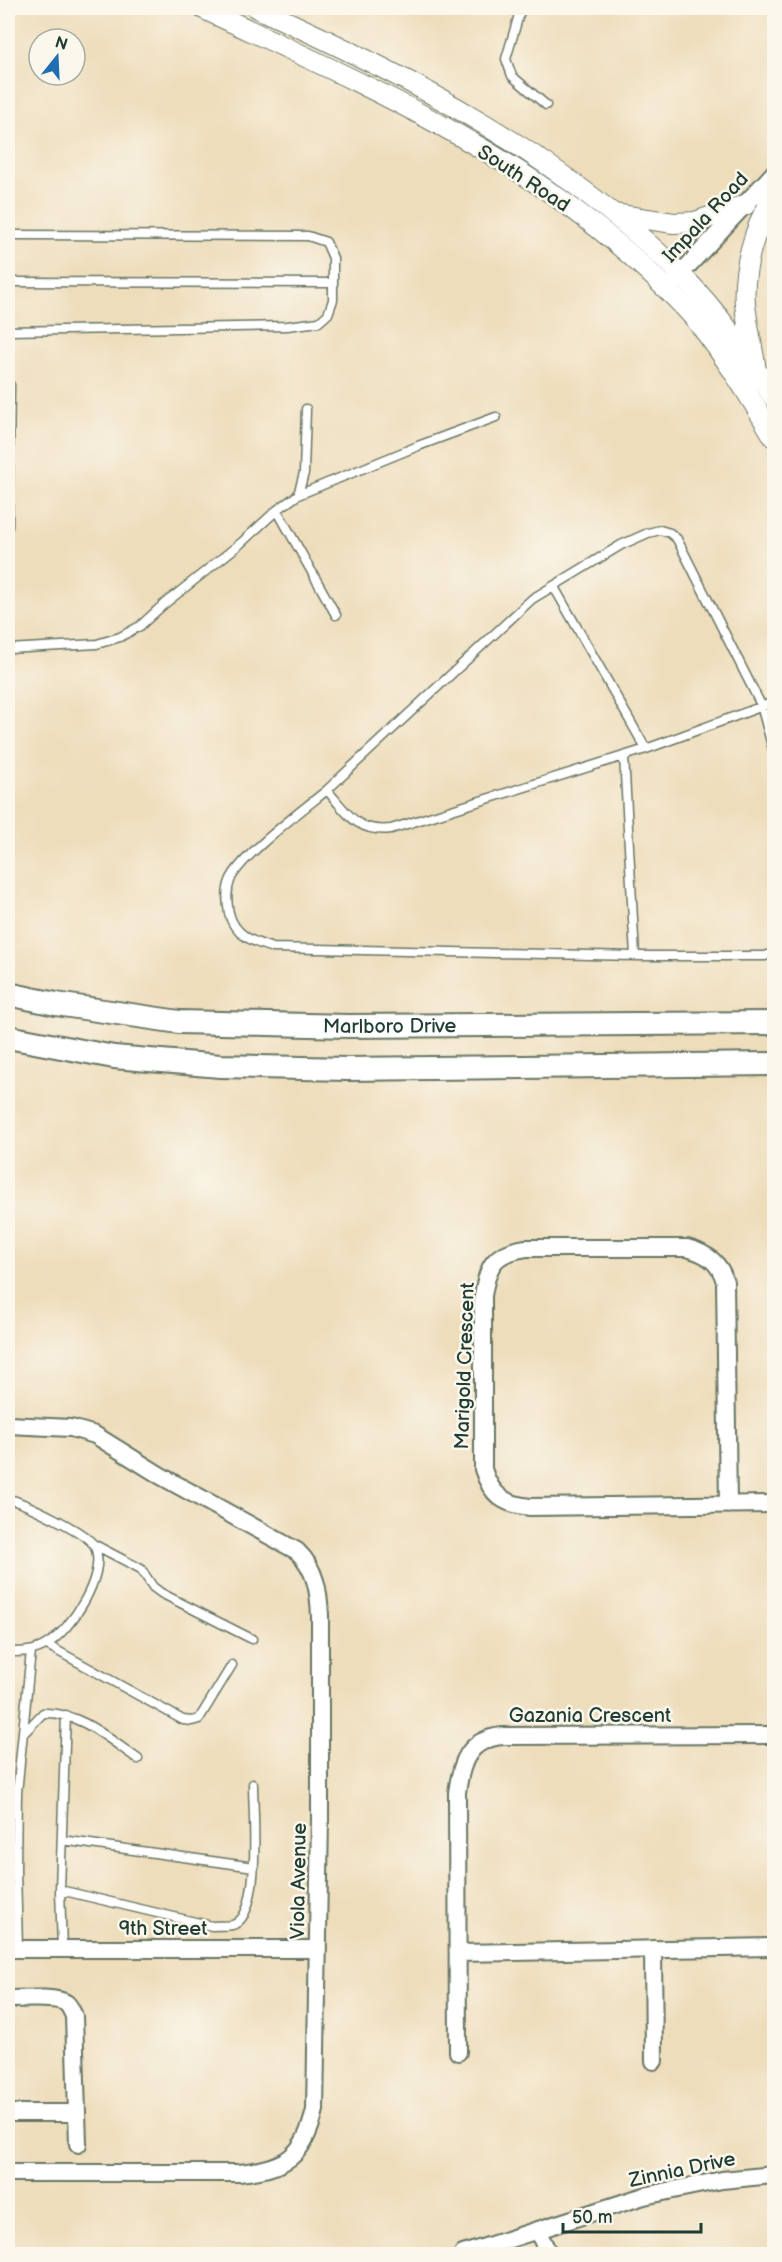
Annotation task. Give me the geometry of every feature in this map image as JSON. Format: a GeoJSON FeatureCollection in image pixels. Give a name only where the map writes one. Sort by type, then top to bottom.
{"type":"FeatureCollection","features":[{"type":"Feature","properties":{"kind":"main road","name":"Marlboro Drive"},"geometry":{"type":"LineString","coordinates":[[8,994],[66,1006],[179,1022],[348,1026],[774,1023]]}},
{"type":"Feature","properties":{"kind":"main road"},"geometry":{"type":"LineString","coordinates":[[721,1022],[774,1011]]}},
{"type":"Feature","properties":{"kind":"main road"},"geometry":{"type":"LineString","coordinates":[[8,1037],[114,1057],[220,1066],[347,1069],[774,1064]]}},
{"type":"Feature","properties":{"kind":"street","name":"South Road"},"geometry":{"type":"LineString","coordinates":[[202,8],[422,116],[524,174],[615,240],[696,320],[724,357],[774,437]]}},
{"type":"Feature","properties":{"kind":"street","name":"South Road"},"geometry":{"type":"LineString","coordinates":[[257,8],[343,46],[420,88],[515,144],[613,214],[681,274],[727,329],[774,398]]}},
{"type":"Feature","properties":{"kind":"street","name":"Impala Road"},"geometry":{"type":"LineString","coordinates":[[666,289],[774,173]]}},
{"type":"Feature","properties":{"kind":"street"},"geometry":{"type":"LineString","coordinates":[[755,368],[745,303],[745,280],[757,230],[774,193]]}},
{"type":"Feature","properties":{"kind":"street"},"geometry":{"type":"LineString","coordinates":[[613,214],[674,223],[695,222],[745,205]]}},
{"type":"Feature","properties":{"kind":"street","name":"Marigold Crescent"},"geometry":{"type":"LineString","coordinates":[[728,1505],[725,1282],[718,1265],[699,1251],[687,1248],[526,1248],[500,1255],[489,1269],[483,1296],[483,1469],[488,1484],[495,1494],[506,1502],[530,1507],[728,1505],[774,1504]]}},
{"type":"Feature","properties":{"kind":"street","name":"Viola Avenue"},"geometry":{"type":"LineString","coordinates":[[8,1425],[71,1428],[95,1435],[161,1476],[297,1551],[313,1571],[320,1617],[315,2109],[304,2142],[290,2160],[259,2171],[239,2174],[8,2173]]}},
{"type":"Feature","properties":{"kind":"street","name":"Gazania Crescent"},"geometry":{"type":"LineString","coordinates":[[458,2052],[457,1793],[466,1756],[474,1747],[483,1741],[503,1736],[774,1735]]}},
{"type":"Feature","properties":{"kind":"street"},"geometry":{"type":"LineString","coordinates":[[458,1953],[774,1947]]}},
{"type":"Feature","properties":{"kind":"street","name":"9th Street"},"geometry":{"type":"LineString","coordinates":[[13,1948],[318,1949]]}},
{"type":"Feature","properties":{"kind":"street"},"geometry":{"type":"LineString","coordinates":[[653,1949],[654,2061]]}},
{"type":"Feature","properties":{"kind":"street"},"geometry":{"type":"LineString","coordinates":[[8,1999],[56,2000],[66,2003],[74,2016],[78,2144]]}},
{"type":"Feature","properties":{"kind":"street"},"geometry":{"type":"LineString","coordinates":[[8,2113],[77,2113]]}},
{"type":"Feature","properties":{"kind":"street","name":"Zinnia Drive"},"geometry":{"type":"LineString","coordinates":[[463,2254],[644,2196],[722,2180],[774,2175]]}},
{"type":"Feature","properties":{"kind":"street"},"geometry":{"type":"LineString","coordinates":[[537,2232],[549,2254]]}},
{"type":"Feature","properties":{"kind":"lane"},"geometry":{"type":"LineString","coordinates":[[521,8],[506,59],[512,76],[546,105]]}},
{"type":"Feature","properties":{"kind":"lane"},"geometry":{"type":"LineString","coordinates":[[8,235],[308,236],[326,242],[333,258],[333,300],[328,314],[319,322],[287,326],[8,330]]}},
{"type":"Feature","properties":{"kind":"lane"},"geometry":{"type":"LineString","coordinates":[[8,282],[333,283]]}},
{"type":"Feature","properties":{"kind":"lane"},"geometry":{"type":"LineString","coordinates":[[8,527],[10,385]]}},
{"type":"Feature","properties":{"kind":"lane"},"geometry":{"type":"LineString","coordinates":[[298,495],[304,473],[306,409]]}},
{"type":"Feature","properties":{"kind":"lane"},"geometry":{"type":"LineString","coordinates":[[8,649],[97,644],[120,637],[140,626],[241,543],[277,510],[298,495],[496,417]]}},
{"type":"Feature","properties":{"kind":"lane"},"geometry":{"type":"LineString","coordinates":[[277,510],[336,615]]}},
{"type":"Feature","properties":{"kind":"lane"},"geometry":{"type":"LineString","coordinates":[[774,753],[761,705],[677,539],[670,533],[660,530],[648,533],[621,545],[554,587],[532,598],[327,790],[250,855],[230,880],[227,892],[230,919],[236,929],[258,944],[273,948],[635,956],[765,956],[774,953]]}},
{"type":"Feature","properties":{"kind":"lane"},"geometry":{"type":"LineString","coordinates":[[554,587],[646,749]]}},
{"type":"Feature","properties":{"kind":"lane"},"geometry":{"type":"LineString","coordinates":[[327,790],[356,823],[369,829],[391,829],[646,749],[774,702]]}},
{"type":"Feature","properties":{"kind":"lane"},"geometry":{"type":"LineString","coordinates":[[624,756],[635,956]]}},
{"type":"Feature","properties":{"kind":"lane"},"geometry":{"type":"LineString","coordinates":[[8,1499],[34,1508],[85,1536],[95,1545],[141,1569],[153,1587],[161,1593],[252,1639]]}},
{"type":"Feature","properties":{"kind":"lane"},"geometry":{"type":"LineString","coordinates":[[8,1652],[31,1651],[47,1645],[59,1636],[93,1584],[97,1557],[95,1545]]}},
{"type":"Feature","properties":{"kind":"lane"},"geometry":{"type":"LineString","coordinates":[[47,1645],[183,1720],[192,1721],[200,1719],[232,1665]]}},
{"type":"Feature","properties":{"kind":"lane"},"geometry":{"type":"LineString","coordinates":[[13,1948],[17,1793],[31,1651]]}},
{"type":"Feature","properties":{"kind":"lane"},"geometry":{"type":"LineString","coordinates":[[23,1734],[43,1713],[52,1712],[75,1718],[138,1759]]}},
{"type":"Feature","properties":{"kind":"lane"},"geometry":{"type":"LineString","coordinates":[[62,1948],[60,1890],[66,1716]]}},
{"type":"Feature","properties":{"kind":"lane"},"geometry":{"type":"LineString","coordinates":[[60,1890],[212,1926],[235,1924],[246,1914],[254,1878],[253,1784]]}},
{"type":"Feature","properties":{"kind":"lane"},"geometry":{"type":"LineString","coordinates":[[62,1840],[254,1867]]}}]}
